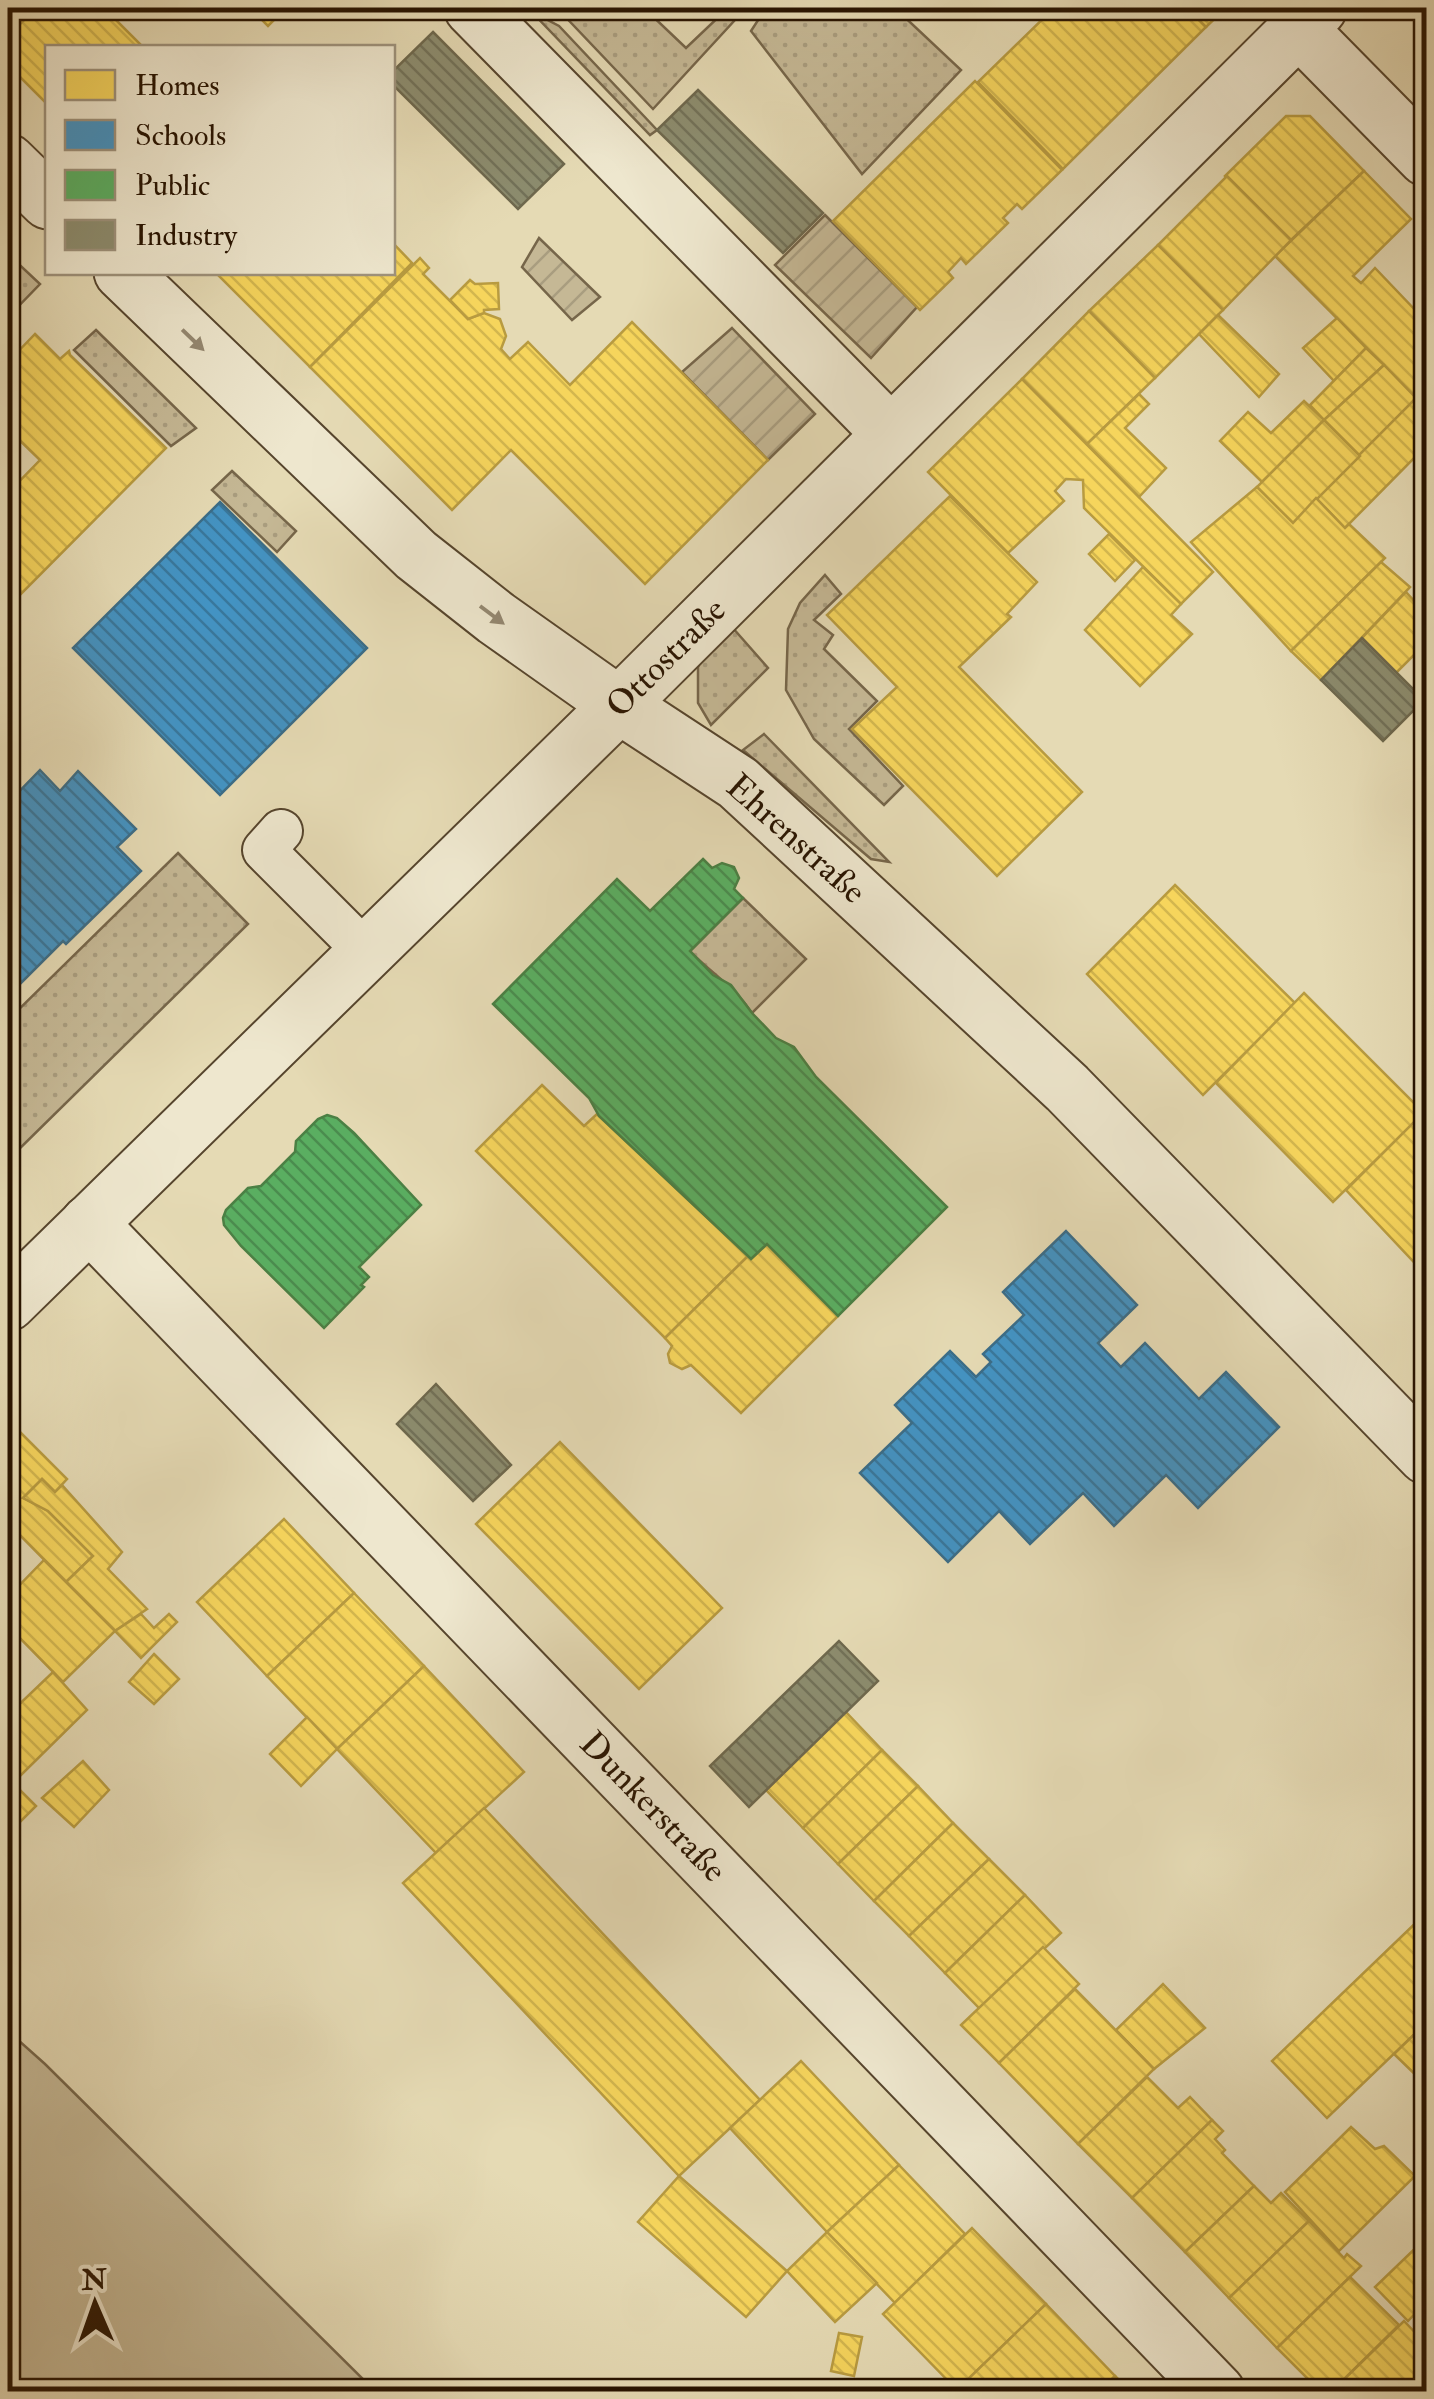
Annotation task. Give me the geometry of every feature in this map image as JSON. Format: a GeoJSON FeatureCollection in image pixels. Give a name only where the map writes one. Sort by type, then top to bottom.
{"type":"FeatureCollection","features":[{"type":"Feature","properties":{"kind":"street"},"geometry":{"type":"LineString","coordinates":[[472,8],[891,434]]}},
{"type":"Feature","properties":{"kind":"street"},"geometry":{"type":"LineString","coordinates":[[1309,18],[1426,158]]}},
{"type":"Feature","properties":{"kind":"street","name":"Ottostraße"},"geometry":{"type":"LineString","coordinates":[[8,1303],[619,706],[1309,18]]}},
{"type":"Feature","properties":{"kind":"street"},"geometry":{"type":"LineString","coordinates":[[8,162],[45,197]]}},
{"type":"Feature","properties":{"kind":"street","name":"Ehrenstraße"},"geometry":{"type":"LineString","coordinates":[[125,275],[416,555],[619,706],[738,783],[1067,1088],[1426,1456]]}},
{"type":"Feature","properties":{"kind":"street"},"geometry":{"type":"LineString","coordinates":[[281,832],[264,850],[366,952]]}},
{"type":"Feature","properties":{"kind":"street","name":"Dunkerstraße"},"geometry":{"type":"LineString","coordinates":[[88,1223],[1217,2392]]}},
{"type":"Feature","properties":{"kind":"shaded area"},"geometry":{"type":"Polygon","coordinates":[[[528,8],[539,8],[544,18],[559,26],[657,130],[650,135],[528,8]]]}},
{"type":"Feature","properties":{"kind":"shaded area"},"geometry":{"type":"Polygon","coordinates":[[[557,8],[591,8],[601,18],[612,8],[644,8],[686,48],[728,8],[746,8],[653,109],[557,8]]]}},
{"type":"Feature","properties":{"kind":"shaded area"},"geometry":{"type":"Polygon","coordinates":[[[766,8],[895,8],[961,70],[862,174],[751,31],[766,8]]]}},
{"type":"Feature","properties":{"kind":"shaded area"},"geometry":{"type":"Polygon","coordinates":[[[825,215],[917,307],[871,358],[775,265],[825,215]]]}},
{"type":"Feature","properties":{"kind":"shaded area"},"geometry":{"type":"Polygon","coordinates":[[[539,238],[600,297],[572,320],[522,267],[539,238]]]}},
{"type":"Feature","properties":{"kind":"shaded area"},"geometry":{"type":"Polygon","coordinates":[[[8,256],[40,284],[8,317],[8,256]]]}},
{"type":"Feature","properties":{"kind":"shaded area"},"geometry":{"type":"Polygon","coordinates":[[[732,328],[815,414],[768,460],[682,372],[732,328]]]}},
{"type":"Feature","properties":{"kind":"shaded area"},"geometry":{"type":"Polygon","coordinates":[[[96,330],[196,428],[171,446],[74,350],[96,330]]]}},
{"type":"Feature","properties":{"kind":"shaded area"},"geometry":{"type":"Polygon","coordinates":[[[232,471],[296,531],[277,552],[212,490],[232,471]]]}},
{"type":"Feature","properties":{"kind":"shaded area"},"geometry":{"type":"Polygon","coordinates":[[[825,575],[841,594],[814,620],[833,635],[824,649],[877,701],[849,729],[903,786],[884,805],[814,739],[786,690],[788,629],[800,603],[825,575]]]}},
{"type":"Feature","properties":{"kind":"shaded area"},"geometry":{"type":"Polygon","coordinates":[[[732,627],[768,668],[711,725],[698,703],[698,667],[711,640],[732,627]]]}},
{"type":"Feature","properties":{"kind":"shaded area"},"geometry":{"type":"Polygon","coordinates":[[[764,734],[889,862],[871,859],[743,750],[764,734]]]}},
{"type":"Feature","properties":{"kind":"shaded area"},"geometry":{"type":"Polygon","coordinates":[[[178,853],[248,924],[8,1160],[8,1020],[178,853]]]}},
{"type":"Feature","properties":{"kind":"shaded area"},"geometry":{"type":"Polygon","coordinates":[[[743,898],[806,959],[752,1013],[690,951],[743,898]]]}},
{"type":"Feature","properties":{"kind":"shaded area"},"geometry":{"type":"Polygon","coordinates":[[[8,2031],[45,2064],[375,2391],[8,2391],[8,2031]]]}},
{"type":"Feature","properties":{"kind":"building: Homes"},"geometry":{"type":"Polygon","coordinates":[[[8,8],[36,8],[8,36],[8,8]]]}},
{"type":"Feature","properties":{"kind":"building: Homes"},"geometry":{"type":"Polygon","coordinates":[[[36,8],[104,8],[141,45],[45,45],[45,102],[8,65],[8,36],[36,8]]]}},
{"type":"Feature","properties":{"kind":"building: Homes"},"geometry":{"type":"Polygon","coordinates":[[[250,8],[286,8],[268,26],[250,8]]]}},
{"type":"Feature","properties":{"kind":"building: Homes"},"geometry":{"type":"Polygon","coordinates":[[[1054,8],[1187,8],[1206,27],[1063,169],[978,82],[1054,8]]]}},
{"type":"Feature","properties":{"kind":"building: Homes"},"geometry":{"type":"Polygon","coordinates":[[[1187,8],[1226,8],[1206,27],[1187,8]]]}},
{"type":"Feature","properties":{"kind":"building: Homes"},"geometry":{"type":"Polygon","coordinates":[[[975,81],[1062,170],[1022,209],[1017,204],[1003,218],[1008,223],[966,264],[961,258],[948,272],[953,278],[920,310],[833,221],[975,81]]]}},
{"type":"Feature","properties":{"kind":"building: Homes"},"geometry":{"type":"Polygon","coordinates":[[[1286,116],[1310,116],[1364,171],[1291,240],[1225,176],[1286,116]]]}},
{"type":"Feature","properties":{"kind":"building: Homes"},"geometry":{"type":"Polygon","coordinates":[[[1364,171],[1411,219],[1353,276],[1361,283],[1375,268],[1418,313],[1426,305],[1426,388],[1416,398],[1275,256],[1364,171]]]}},
{"type":"Feature","properties":{"kind":"building: Homes"},"geometry":{"type":"Polygon","coordinates":[[[1227,176],[1291,240],[1223,310],[1158,245],[1227,176]]]}},
{"type":"Feature","properties":{"kind":"building: Homes"},"geometry":{"type":"Polygon","coordinates":[[[395,245],[412,263],[310,367],[218,275],[395,275],[395,245]]]}},
{"type":"Feature","properties":{"kind":"building: Homes"},"geometry":{"type":"Polygon","coordinates":[[[1158,245],[1223,310],[1155,378],[1089,311],[1158,245]]]}},
{"type":"Feature","properties":{"kind":"building: Homes"},"geometry":{"type":"Polygon","coordinates":[[[420,258],[429,268],[423,274],[468,319],[484,313],[500,319],[506,336],[501,349],[510,359],[528,342],[570,385],[632,322],[768,460],[645,584],[511,450],[452,510],[310,367],[420,258]]]}},
{"type":"Feature","properties":{"kind":"building: Homes"},"geometry":{"type":"Polygon","coordinates":[[[470,280],[475,284],[498,283],[499,309],[484,310],[468,319],[450,300],[470,280]]]}},
{"type":"Feature","properties":{"kind":"building: Homes"},"geometry":{"type":"Polygon","coordinates":[[[1089,311],[1155,378],[1087,444],[1022,379],[1089,311]]]}},
{"type":"Feature","properties":{"kind":"building: Homes"},"geometry":{"type":"Polygon","coordinates":[[[1218,315],[1279,374],[1259,397],[1199,334],[1218,315]]]}},
{"type":"Feature","properties":{"kind":"building: Homes"},"geometry":{"type":"Polygon","coordinates":[[[1337,318],[1366,348],[1334,381],[1303,348],[1337,318]]]}},
{"type":"Feature","properties":{"kind":"building: Homes"},"geometry":{"type":"Polygon","coordinates":[[[35,334],[60,359],[69,351],[166,448],[9,606],[8,493],[40,460],[8,429],[8,362],[35,334]]]}},
{"type":"Feature","properties":{"kind":"building: Homes"},"geometry":{"type":"Polygon","coordinates":[[[1366,348],[1384,365],[1324,420],[1310,405],[1366,348]]]}},
{"type":"Feature","properties":{"kind":"building: Homes"},"geometry":{"type":"Polygon","coordinates":[[[1384,365],[1416,398],[1360,456],[1324,420],[1384,365]]]}},
{"type":"Feature","properties":{"kind":"building: Homes"},"geometry":{"type":"Polygon","coordinates":[[[1022,379],[1213,572],[1181,604],[1084,508],[1083,480],[1066,479],[1055,491],[1064,501],[1008,553],[928,472],[1022,379]]]}},
{"type":"Feature","properties":{"kind":"building: Homes"},"geometry":{"type":"Polygon","coordinates":[[[1139,394],[1149,404],[1125,428],[1166,468],[1139,497],[1087,444],[1139,394]]]}},
{"type":"Feature","properties":{"kind":"building: Homes"},"geometry":{"type":"Polygon","coordinates":[[[1416,398],[1426,408],[1426,446],[1345,528],[1316,498],[1416,398]]]}},
{"type":"Feature","properties":{"kind":"building: Homes"},"geometry":{"type":"Polygon","coordinates":[[[1304,401],[1324,420],[1262,482],[1220,441],[1248,412],[1271,433],[1304,401]]]}},
{"type":"Feature","properties":{"kind":"building: Homes"},"geometry":{"type":"Polygon","coordinates":[[[1324,420],[1360,456],[1293,523],[1257,487],[1324,420]]]}},
{"type":"Feature","properties":{"kind":"building: Homes"},"geometry":{"type":"Polygon","coordinates":[[[1257,487],[1293,523],[1316,498],[1345,528],[1349,524],[1385,558],[1291,651],[1191,542],[1257,487]]]}},
{"type":"Feature","properties":{"kind":"building: Homes"},"geometry":{"type":"Polygon","coordinates":[[[950,496],[1037,582],[1007,614],[1011,617],[959,667],[1082,792],[997,876],[852,729],[897,687],[827,615],[950,496]]]}},
{"type":"Feature","properties":{"kind":"building: Homes"},"geometry":{"type":"Polygon","coordinates":[[[1109,534],[1135,560],[1115,581],[1089,554],[1109,534]]]}},
{"type":"Feature","properties":{"kind":"building: Homes"},"geometry":{"type":"Polygon","coordinates":[[[1381,562],[1410,587],[1321,680],[1291,651],[1381,562]]]}},
{"type":"Feature","properties":{"kind":"building: Homes"},"geometry":{"type":"Polygon","coordinates":[[[1143,567],[1181,604],[1171,615],[1192,634],[1140,686],[1085,630],[1143,567]]]}},
{"type":"Feature","properties":{"kind":"building: Homes"},"geometry":{"type":"Polygon","coordinates":[[[1406,592],[1426,614],[1426,643],[1396,673],[1362,638],[1406,592]]]}},
{"type":"Feature","properties":{"kind":"building: Homes"},"geometry":{"type":"Polygon","coordinates":[[[1175,885],[1295,1003],[1203,1095],[1087,974],[1175,885]]]}},
{"type":"Feature","properties":{"kind":"building: Homes"},"geometry":{"type":"Polygon","coordinates":[[[1304,993],[1424,1113],[1333,1202],[1216,1083],[1304,993]]]}},
{"type":"Feature","properties":{"kind":"building: Homes"},"geometry":{"type":"Polygon","coordinates":[[[542,1085],[584,1126],[597,1114],[748,1256],[665,1338],[476,1151],[542,1085]]]}},
{"type":"Feature","properties":{"kind":"building: Homes"},"geometry":{"type":"Polygon","coordinates":[[[1426,1110],[1426,1275],[1346,1190],[1426,1110]]]}},
{"type":"Feature","properties":{"kind":"building: Homes"},"geometry":{"type":"Polygon","coordinates":[[[767,1244],[838,1316],[741,1413],[691,1365],[682,1369],[670,1363],[668,1354],[672,1346],[665,1338],[748,1256],[751,1259],[767,1244]]]}},
{"type":"Feature","properties":{"kind":"building: Homes"},"geometry":{"type":"Polygon","coordinates":[[[8,1420],[67,1479],[55,1492],[42,1479],[23,1498],[48,1511],[93,1556],[66,1582],[8,1523],[8,1420]]]}},
{"type":"Feature","properties":{"kind":"building: Homes"},"geometry":{"type":"Polygon","coordinates":[[[560,1442],[722,1608],[639,1689],[476,1524],[560,1442]]]}},
{"type":"Feature","properties":{"kind":"building: Homes"},"geometry":{"type":"Polygon","coordinates":[[[42,1479],[55,1492],[62,1485],[122,1552],[108,1569],[147,1609],[115,1631],[66,1582],[93,1556],[48,1511],[23,1498],[42,1479]]]}},
{"type":"Feature","properties":{"kind":"building: Homes"},"geometry":{"type":"Polygon","coordinates":[[[284,1519],[354,1593],[267,1676],[197,1602],[284,1519]]]}},
{"type":"Feature","properties":{"kind":"building: Homes"},"geometry":{"type":"Polygon","coordinates":[[[44,1560],[115,1631],[63,1682],[8,1626],[8,1597],[44,1560]]]}},
{"type":"Feature","properties":{"kind":"building: Homes"},"geometry":{"type":"Polygon","coordinates":[[[354,1593],[424,1666],[337,1749],[267,1676],[354,1593]]]}},
{"type":"Feature","properties":{"kind":"building: Homes"},"geometry":{"type":"Polygon","coordinates":[[[141,1614],[154,1628],[169,1614],[177,1622],[141,1658],[115,1631],[141,1614]]]}},
{"type":"Feature","properties":{"kind":"building: Homes"},"geometry":{"type":"Polygon","coordinates":[[[154,1654],[179,1679],[154,1704],[129,1682],[154,1654]]]}},
{"type":"Feature","properties":{"kind":"building: Homes"},"geometry":{"type":"Polygon","coordinates":[[[424,1666],[524,1772],[436,1853],[337,1749],[424,1666]]]}},
{"type":"Feature","properties":{"kind":"building: Homes"},"geometry":{"type":"Polygon","coordinates":[[[53,1672],[87,1710],[17,1779],[8,1771],[8,1715],[53,1672]]]}},
{"type":"Feature","properties":{"kind":"building: Homes"},"geometry":{"type":"Polygon","coordinates":[[[845,1711],[882,1750],[803,1828],[766,1790],[845,1711]]]}},
{"type":"Feature","properties":{"kind":"building: Homes"},"geometry":{"type":"Polygon","coordinates":[[[307,1717],[337,1749],[301,1786],[270,1754],[307,1717]]]}},
{"type":"Feature","properties":{"kind":"building: Homes"},"geometry":{"type":"Polygon","coordinates":[[[882,1750],[918,1786],[838,1864],[803,1828],[882,1750]]]}},
{"type":"Feature","properties":{"kind":"building: Homes"},"geometry":{"type":"Polygon","coordinates":[[[83,1761],[109,1790],[74,1827],[42,1798],[83,1761]]]}},
{"type":"Feature","properties":{"kind":"building: Homes"},"geometry":{"type":"Polygon","coordinates":[[[8,1778],[36,1806],[8,1834],[8,1778]]]}},
{"type":"Feature","properties":{"kind":"building: Homes"},"geometry":{"type":"Polygon","coordinates":[[[918,1786],[953,1823],[874,1901],[838,1864],[918,1786]]]}},
{"type":"Feature","properties":{"kind":"building: Homes"},"geometry":{"type":"Polygon","coordinates":[[[484,1808],[760,2100],[679,2176],[403,1883],[484,1808]]]}},
{"type":"Feature","properties":{"kind":"building: Homes"},"geometry":{"type":"Polygon","coordinates":[[[953,1823],[989,1859],[909,1936],[874,1901],[953,1823]]]}},
{"type":"Feature","properties":{"kind":"building: Homes"},"geometry":{"type":"Polygon","coordinates":[[[989,1859],[1025,1895],[945,1973],[909,1936],[989,1859]]]}},
{"type":"Feature","properties":{"kind":"building: Homes"},"geometry":{"type":"Polygon","coordinates":[[[1025,1895],[1061,1933],[980,2009],[945,1973],[1025,1895]]]}},
{"type":"Feature","properties":{"kind":"building: Homes"},"geometry":{"type":"Polygon","coordinates":[[[1426,1913],[1426,2023],[1327,2118],[1272,2061],[1426,1913]]]}},
{"type":"Feature","properties":{"kind":"building: Homes"},"geometry":{"type":"Polygon","coordinates":[[[1043,1947],[1079,1984],[999,2063],[961,2025],[1043,1947]]]}},
{"type":"Feature","properties":{"kind":"building: Homes"},"geometry":{"type":"Polygon","coordinates":[[[1163,1984],[1205,2028],[1154,2069],[1116,2030],[1163,1984]]]}},
{"type":"Feature","properties":{"kind":"building: Homes"},"geometry":{"type":"Polygon","coordinates":[[[1075,1989],[1154,2069],[1078,2144],[999,2063],[1075,1989]]]}},
{"type":"Feature","properties":{"kind":"building: Homes"},"geometry":{"type":"Polygon","coordinates":[[[1422,2027],[1426,2031],[1426,2085],[1394,2054],[1422,2027]]]}},
{"type":"Feature","properties":{"kind":"building: Homes"},"geometry":{"type":"Polygon","coordinates":[[[801,2061],[899,2165],[827,2232],[730,2128],[801,2061]]]}},
{"type":"Feature","properties":{"kind":"building: Homes"},"geometry":{"type":"Polygon","coordinates":[[[1147,2077],[1178,2108],[1190,2097],[1212,2120],[1132,2198],[1078,2144],[1147,2077]]]}},
{"type":"Feature","properties":{"kind":"building: Homes"},"geometry":{"type":"Polygon","coordinates":[[[1212,2120],[1223,2131],[1215,2139],[1225,2150],[1222,2153],[1254,2186],[1185,2252],[1132,2198],[1212,2120]]]}},
{"type":"Feature","properties":{"kind":"building: Homes"},"geometry":{"type":"Polygon","coordinates":[[[1351,2127],[1375,2149],[1384,2146],[1415,2176],[1339,2251],[1285,2192],[1351,2127]]]}},
{"type":"Feature","properties":{"kind":"building: Homes"},"geometry":{"type":"Polygon","coordinates":[[[899,2165],[965,2234],[895,2303],[827,2232],[899,2165]]]}},
{"type":"Feature","properties":{"kind":"building: Homes"},"geometry":{"type":"Polygon","coordinates":[[[679,2176],[787,2271],[746,2317],[638,2222],[679,2176]]]}},
{"type":"Feature","properties":{"kind":"building: Homes"},"geometry":{"type":"Polygon","coordinates":[[[1254,2186],[1271,2203],[1281,2193],[1309,2221],[1229,2298],[1185,2252],[1254,2186]]]}},
{"type":"Feature","properties":{"kind":"building: Homes"},"geometry":{"type":"Polygon","coordinates":[[[1309,2221],[1344,2258],[1347,2254],[1361,2266],[1277,2348],[1229,2298],[1309,2221]]]}},
{"type":"Feature","properties":{"kind":"building: Homes"},"geometry":{"type":"Polygon","coordinates":[[[972,2228],[1046,2304],[957,2390],[883,2314],[972,2228]]]}},
{"type":"Feature","properties":{"kind":"building: Homes"},"geometry":{"type":"Polygon","coordinates":[[[827,2232],[877,2283],[835,2322],[787,2271],[827,2232]]]}},
{"type":"Feature","properties":{"kind":"building: Homes"},"geometry":{"type":"Polygon","coordinates":[[[1426,2238],[1426,2302],[1408,2321],[1375,2287],[1426,2238]]]}},
{"type":"Feature","properties":{"kind":"building: Homes"},"geometry":{"type":"Polygon","coordinates":[[[1350,2277],[1399,2325],[1331,2392],[1321,2392],[1277,2348],[1350,2277]]]}},
{"type":"Feature","properties":{"kind":"building: Homes"},"geometry":{"type":"Polygon","coordinates":[[[1046,2304],[1115,2376],[1099,2392],[975,2392],[965,2382],[1046,2304]]]}},
{"type":"Feature","properties":{"kind":"building: Homes"},"geometry":{"type":"Polygon","coordinates":[[[1404,2321],[1426,2344],[1426,2392],[1331,2392],[1404,2321]]]}},
{"type":"Feature","properties":{"kind":"building: Homes"},"geometry":{"type":"Polygon","coordinates":[[[839,2333],[862,2337],[854,2376],[831,2371],[839,2333]]]}},
{"type":"Feature","properties":{"kind":"building: Homes"},"geometry":{"type":"Polygon","coordinates":[[[1115,2376],[1131,2392],[1099,2392],[1115,2376]]]}},
{"type":"Feature","properties":{"kind":"building: Schools"},"geometry":{"type":"Polygon","coordinates":[[[220,502],[367,648],[220,795],[73,648],[220,502]]]}},
{"type":"Feature","properties":{"kind":"building: Schools"},"geometry":{"type":"Polygon","coordinates":[[[40,770],[60,791],[78,771],[136,829],[117,847],[141,871],[8,996],[8,803],[40,770]]]}},
{"type":"Feature","properties":{"kind":"building: Schools"},"geometry":{"type":"Polygon","coordinates":[[[1066,1231],[1137,1305],[1098,1343],[1121,1367],[1145,1343],[1199,1399],[1226,1372],[1279,1427],[1198,1508],[1166,1475],[1114,1526],[1083,1493],[1030,1544],[999,1511],[948,1562],[860,1473],[912,1423],[895,1405],[950,1351],[976,1377],[991,1362],[983,1354],[1024,1315],[1003,1292],[1066,1231]]]}},
{"type":"Feature","properties":{"kind":"building: Public"},"geometry":{"type":"Polygon","coordinates":[[[703,859],[712,868],[722,863],[734,867],[739,878],[734,889],[743,898],[690,951],[713,975],[731,985],[776,1038],[794,1047],[816,1077],[947,1207],[838,1316],[767,1244],[751,1259],[599,1116],[589,1098],[493,1004],[617,879],[650,911],[703,859]]]}},
{"type":"Feature","properties":{"kind":"building: Public"},"geometry":{"type":"Polygon","coordinates":[[[327,1115],[337,1118],[354,1133],[421,1205],[359,1267],[369,1277],[361,1285],[364,1287],[324,1328],[241,1246],[223,1218],[248,1188],[261,1186],[295,1152],[296,1141],[327,1115]]]}},
{"type":"Feature","properties":{"kind":"building: Industry"},"geometry":{"type":"Polygon","coordinates":[[[433,32],[564,164],[518,209],[395,87],[395,69],[433,32]]]}},
{"type":"Feature","properties":{"kind":"building: Industry"},"geometry":{"type":"Polygon","coordinates":[[[698,90],[823,213],[783,253],[657,130],[698,90]]]}},
{"type":"Feature","properties":{"kind":"building: Industry"},"geometry":{"type":"Polygon","coordinates":[[[1362,638],[1424,700],[1383,741],[1321,680],[1362,638]]]}},
{"type":"Feature","properties":{"kind":"building: Industry"},"geometry":{"type":"Polygon","coordinates":[[[436,1384],[511,1465],[473,1501],[397,1424],[436,1384]]]}},
{"type":"Feature","properties":{"kind":"building: Industry"},"geometry":{"type":"Polygon","coordinates":[[[839,1641],[878,1681],[749,1807],[710,1766],[839,1641]]]}}]}
